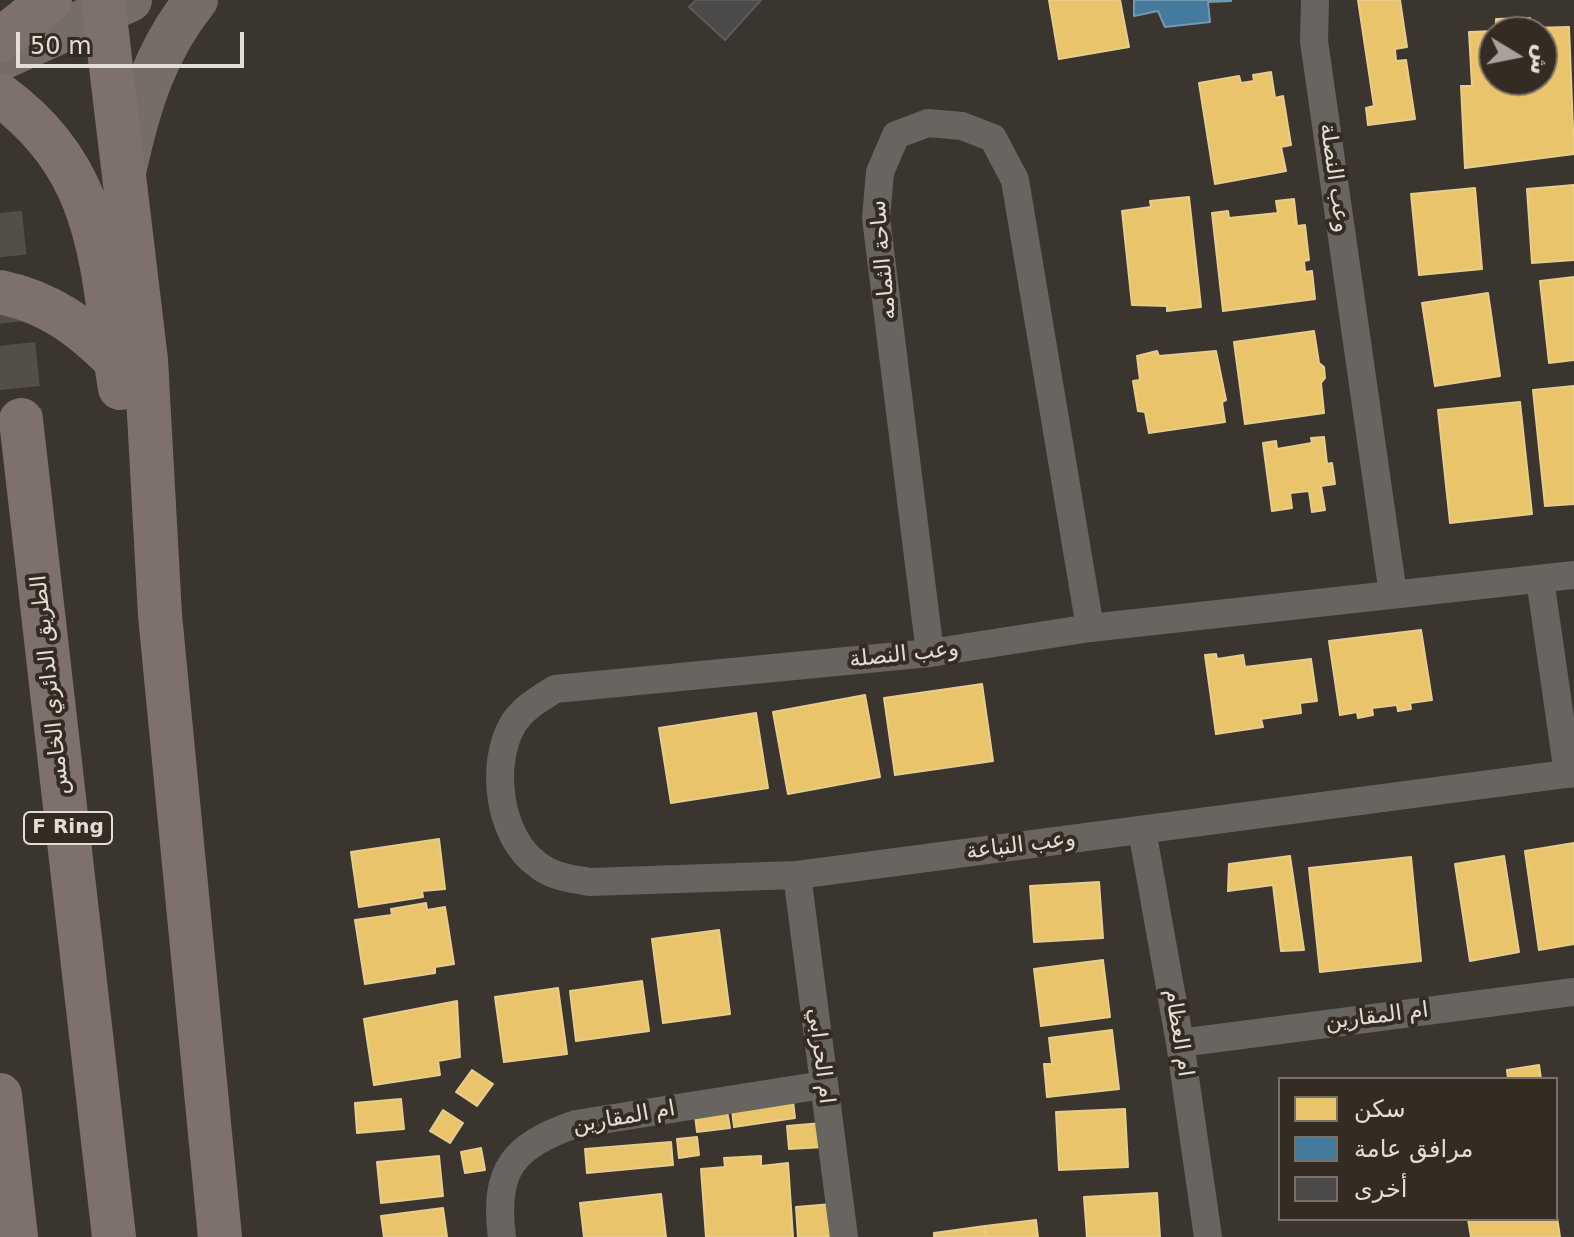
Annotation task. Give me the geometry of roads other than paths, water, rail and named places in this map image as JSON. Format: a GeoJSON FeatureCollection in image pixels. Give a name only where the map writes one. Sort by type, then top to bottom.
{"type":"FeatureCollection","features":[{"type":"Feature","properties":{"kind":"highway"},"geometry":{"type":"LineString","coordinates":[[113,4],[125,168],[146,360],[160,615],[220,1237]]}},
{"type":"Feature","properties":{"kind":"highway"},"geometry":{"type":"LineString","coordinates":[[0,95],[44,131],[69,169],[89,209],[103,266],[116,361],[160,615]]}},
{"type":"Feature","properties":{"kind":"highway"},"geometry":{"type":"LineString","coordinates":[[0,292],[31,298],[61,313],[86,330],[116,361]]}},
{"type":"Feature","properties":{"kind":"highway","name":"الطريق الدائري الخامس"},"geometry":{"type":"LineString","coordinates":[[21,420],[114,1237]]}},
{"type":"Feature","properties":{"kind":"highway"},"geometry":{"type":"LineString","coordinates":[[0,1095],[16,1237]]}},
{"type":"Feature","properties":{"kind":"main road"},"geometry":{"type":"LineString","coordinates":[[125,168],[144,90],[175,27],[196,0]]}},
{"type":"Feature","properties":{"kind":"main road"},"geometry":{"type":"LineString","coordinates":[[18,32],[113,4]]}},
{"type":"Feature","properties":{"kind":"street","name":"وعب النصلة"},"geometry":{"type":"LineString","coordinates":[[1315,0],[1314,41],[1393,594]]}},
{"type":"Feature","properties":{"kind":"street","name":"ساحة الثمامه"},"geometry":{"type":"LineString","coordinates":[[930,653],[876,218],[880,172],[896,135],[928,123],[962,126],[993,138],[1015,180],[1090,628]]}},
{"type":"Feature","properties":{"kind":"street","name":"وعب النصلة"},"geometry":{"type":"LineString","coordinates":[[503,809],[505,739],[530,705],[555,689],[930,653],[1090,628],[1574,575]]}},
{"type":"Feature","properties":{"kind":"street"},"geometry":{"type":"LineString","coordinates":[[1540,579],[1571,773]]}},
{"type":"Feature","properties":{"kind":"street","name":"وعب النباعة"},"geometry":{"type":"LineString","coordinates":[[503,809],[509,835],[539,866],[560,877],[590,882],[797,875],[1571,773]]}},
{"type":"Feature","properties":{"kind":"street","name":"ام العظام"},"geometry":{"type":"LineString","coordinates":[[1142,830],[1180,1043],[1208,1237]]}},
{"type":"Feature","properties":{"kind":"street","name":"ام الحرابي"},"geometry":{"type":"LineString","coordinates":[[797,875],[844,1237]]}},
{"type":"Feature","properties":{"kind":"street","name":"ام المقارين"},"geometry":{"type":"LineString","coordinates":[[1180,1043],[1574,992]]}},
{"type":"Feature","properties":{"kind":"street","name":"ام المقارين"},"geometry":{"type":"LineString","coordinates":[[502,1237],[501,1189],[515,1156],[538,1137],[576,1124],[823,1085]]}},
{"type":"Feature","properties":{"kind":"tunnel"},"geometry":{"type":"LineString","coordinates":[[0,213],[21,420]]}}]}
